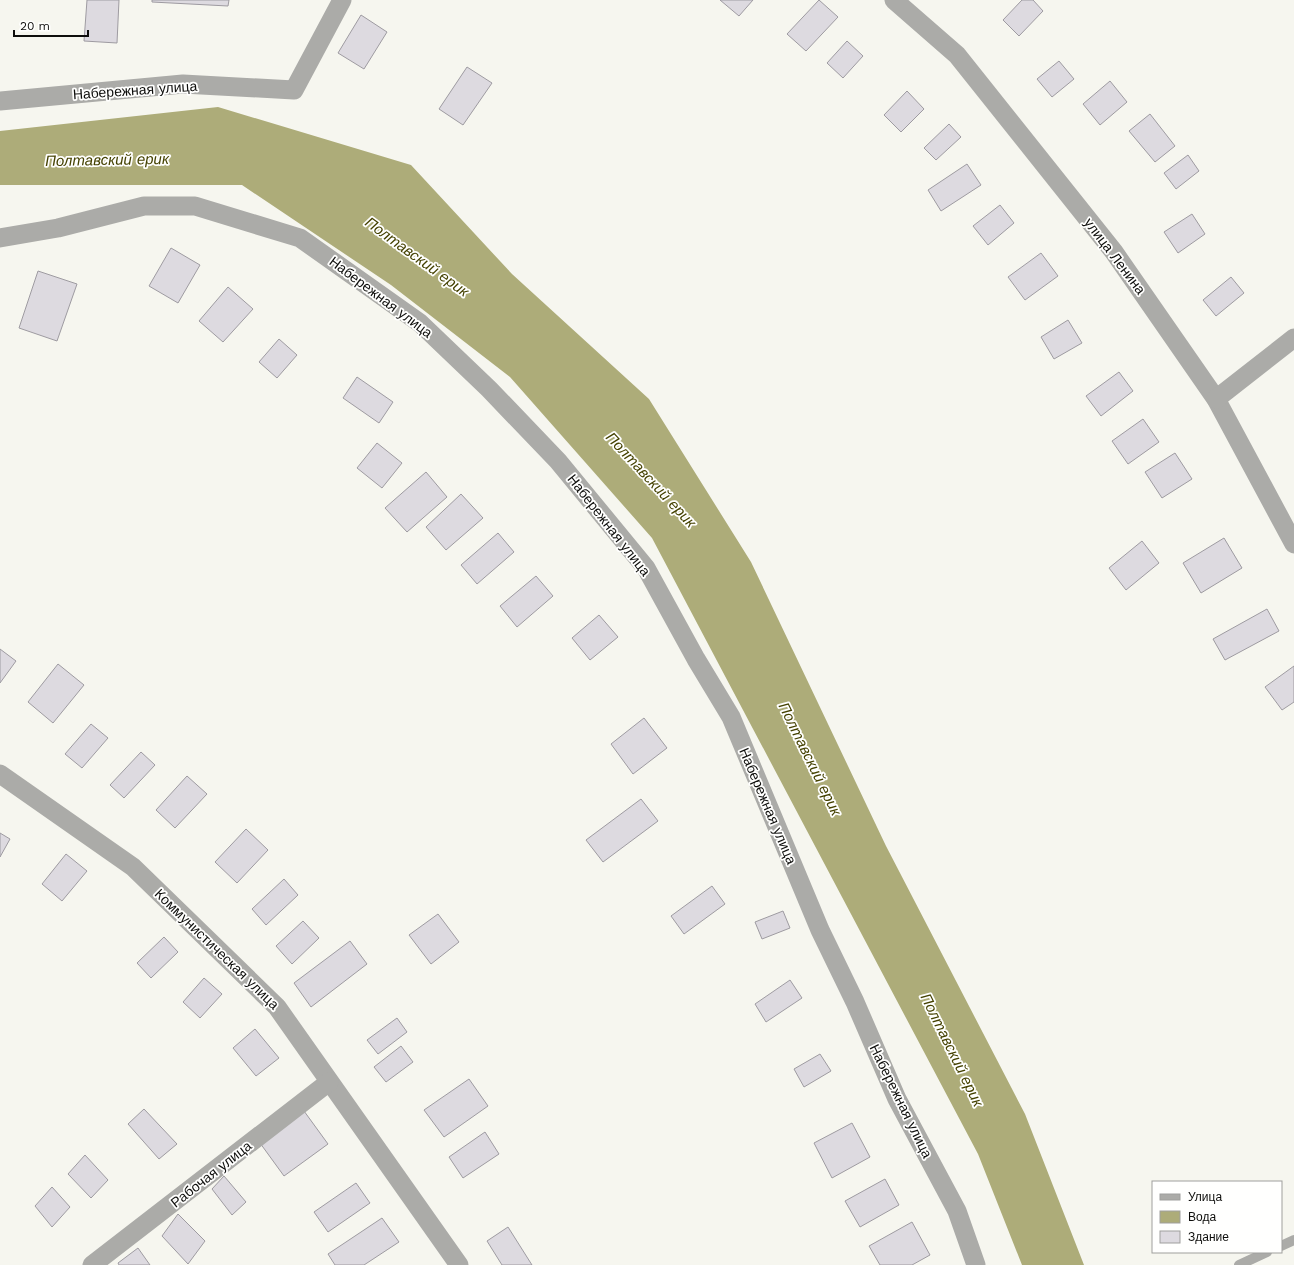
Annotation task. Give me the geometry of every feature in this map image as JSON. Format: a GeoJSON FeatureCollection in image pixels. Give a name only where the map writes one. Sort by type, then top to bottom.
{"type":"FeatureCollection","features":[{"type":"Feature","properties":{"kind":"street","name":"Набережная улица"},"geometry":{"type":"LineString","coordinates":[[0,101],[183,84],[294,90],[342,0]]}},
{"type":"Feature","properties":{"kind":"street","name":"улица Ленина"},"geometry":{"type":"LineString","coordinates":[[894,0],[962,61],[1114,252],[1216,399],[1294,544]]}},
{"type":"Feature","properties":{"kind":"street","name":"Набережная улица"},"geometry":{"type":"LineString","coordinates":[[0,238],[58,228],[144,206],[195,206],[300,238],[420,323],[489,389],[553,456],[646,568],[696,659],[731,717],[820,930],[855,1002],[897,1099],[957,1211],[976,1265]]}},
{"type":"Feature","properties":{"kind":"street"},"geometry":{"type":"LineString","coordinates":[[1216,399],[1294,338]]}},
{"type":"Feature","properties":{"kind":"street","name":"Коммунистическая улица"},"geometry":{"type":"LineString","coordinates":[[0,774],[133,867],[277,1007],[459,1265]]}},
{"type":"Feature","properties":{"kind":"street","name":"Рабочая улица"},"geometry":{"type":"LineString","coordinates":[[92,1265],[329,1082]]}},
{"type":"Feature","properties":{"kind":"lane"},"geometry":{"type":"LineString","coordinates":[[1282,1246],[1294,1240]]}},
{"type":"Feature","properties":{"kind":"lane"},"geometry":{"type":"LineString","coordinates":[[1239,1265],[1265,1253]]}},
{"type":"Feature","properties":{"kind":"water","name":"Полтавский ерик"},"geometry":{"type":"Polygon","coordinates":[[[218,107],[411,165],[512,274],[649,399],[751,562],[886,846],[1025,1114],[1084,1265],[1022,1265],[978,1154],[652,538],[510,377],[391,285],[242,185],[0,185],[0,131],[218,107]]]}},
{"type":"Feature","properties":{"kind":"building"},"geometry":{"type":"Polygon","coordinates":[[[87,0],[119,0],[117,43],[84,41],[87,0]]]}},
{"type":"Feature","properties":{"kind":"building"},"geometry":{"type":"Polygon","coordinates":[[[152,0],[229,0],[228,6],[152,2],[152,0]]]}},
{"type":"Feature","properties":{"kind":"building"},"geometry":{"type":"Polygon","coordinates":[[[720,0],[753,0],[739,16],[720,0]]]}},
{"type":"Feature","properties":{"kind":"building"},"geometry":{"type":"Polygon","coordinates":[[[819,0],[838,17],[806,51],[787,34],[819,0]]]}},
{"type":"Feature","properties":{"kind":"building"},"geometry":{"type":"Polygon","coordinates":[[[1022,0],[1033,0],[1043,11],[1019,36],[1003,20],[1022,0]]]}},
{"type":"Feature","properties":{"kind":"building"},"geometry":{"type":"Polygon","coordinates":[[[361,15],[387,32],[364,69],[338,53],[361,15]]]}},
{"type":"Feature","properties":{"kind":"building"},"geometry":{"type":"Polygon","coordinates":[[[847,41],[863,56],[843,78],[827,63],[847,41]]]}},
{"type":"Feature","properties":{"kind":"building"},"geometry":{"type":"Polygon","coordinates":[[[1059,61],[1074,79],[1052,97],[1037,79],[1059,61]]]}},
{"type":"Feature","properties":{"kind":"building"},"geometry":{"type":"Polygon","coordinates":[[[467,67],[492,83],[463,125],[439,109],[467,67]]]}},
{"type":"Feature","properties":{"kind":"building"},"geometry":{"type":"Polygon","coordinates":[[[1110,81],[1127,102],[1100,125],[1083,104],[1110,81]]]}},
{"type":"Feature","properties":{"kind":"building"},"geometry":{"type":"Polygon","coordinates":[[[907,91],[924,109],[901,132],[884,115],[907,91]]]}},
{"type":"Feature","properties":{"kind":"building"},"geometry":{"type":"Polygon","coordinates":[[[1150,114],[1175,146],[1155,162],[1129,131],[1150,114]]]}},
{"type":"Feature","properties":{"kind":"building"},"geometry":{"type":"Polygon","coordinates":[[[949,124],[961,137],[936,160],[924,148],[949,124]]]}},
{"type":"Feature","properties":{"kind":"building"},"geometry":{"type":"Polygon","coordinates":[[[1188,155],[1199,171],[1176,189],[1164,173],[1188,155]]]}},
{"type":"Feature","properties":{"kind":"building"},"geometry":{"type":"Polygon","coordinates":[[[967,164],[981,185],[941,211],[928,190],[967,164]]]}},
{"type":"Feature","properties":{"kind":"building"},"geometry":{"type":"Polygon","coordinates":[[[1000,205],[1014,223],[988,245],[973,226],[1000,205]]]}},
{"type":"Feature","properties":{"kind":"building"},"geometry":{"type":"Polygon","coordinates":[[[1192,214],[1205,234],[1178,253],[1164,232],[1192,214]]]}},
{"type":"Feature","properties":{"kind":"building"},"geometry":{"type":"Polygon","coordinates":[[[171,248],[200,265],[178,303],[149,286],[171,248]]]}},
{"type":"Feature","properties":{"kind":"building"},"geometry":{"type":"Polygon","coordinates":[[[1041,253],[1058,276],[1025,300],[1008,277],[1041,253]]]}},
{"type":"Feature","properties":{"kind":"building"},"geometry":{"type":"Polygon","coordinates":[[[38,271],[77,284],[57,341],[19,328],[38,271]]]}},
{"type":"Feature","properties":{"kind":"building"},"geometry":{"type":"Polygon","coordinates":[[[1231,277],[1244,293],[1216,316],[1203,300],[1231,277]]]}},
{"type":"Feature","properties":{"kind":"building"},"geometry":{"type":"Polygon","coordinates":[[[228,287],[253,309],[223,342],[199,321],[228,287]]]}},
{"type":"Feature","properties":{"kind":"building"},"geometry":{"type":"Polygon","coordinates":[[[1068,320],[1082,343],[1054,359],[1041,337],[1068,320]]]}},
{"type":"Feature","properties":{"kind":"building"},"geometry":{"type":"Polygon","coordinates":[[[279,339],[297,355],[277,378],[259,362],[279,339]]]}},
{"type":"Feature","properties":{"kind":"building"},"geometry":{"type":"Polygon","coordinates":[[[1119,372],[1133,391],[1101,416],[1086,396],[1119,372]]]}},
{"type":"Feature","properties":{"kind":"building"},"geometry":{"type":"Polygon","coordinates":[[[357,377],[393,402],[379,423],[343,398],[357,377]]]}},
{"type":"Feature","properties":{"kind":"building"},"geometry":{"type":"Polygon","coordinates":[[[1143,419],[1159,442],[1128,464],[1112,441],[1143,419]]]}},
{"type":"Feature","properties":{"kind":"building"},"geometry":{"type":"Polygon","coordinates":[[[377,443],[402,463],[382,488],[357,468],[377,443]]]}},
{"type":"Feature","properties":{"kind":"building"},"geometry":{"type":"Polygon","coordinates":[[[1175,453],[1192,479],[1162,498],[1145,472],[1175,453]]]}},
{"type":"Feature","properties":{"kind":"building"},"geometry":{"type":"Polygon","coordinates":[[[426,472],[447,497],[407,532],[385,508],[426,472]]]}},
{"type":"Feature","properties":{"kind":"building"},"geometry":{"type":"Polygon","coordinates":[[[461,494],[483,518],[446,550],[426,527],[461,494]]]}},
{"type":"Feature","properties":{"kind":"building"},"geometry":{"type":"Polygon","coordinates":[[[498,533],[514,552],[477,584],[461,565],[498,533]]]}},
{"type":"Feature","properties":{"kind":"building"},"geometry":{"type":"Polygon","coordinates":[[[1224,538],[1242,568],[1201,593],[1183,563],[1224,538]]]}},
{"type":"Feature","properties":{"kind":"building"},"geometry":{"type":"Polygon","coordinates":[[[1142,541],[1159,563],[1126,590],[1109,568],[1142,541]]]}},
{"type":"Feature","properties":{"kind":"building"},"geometry":{"type":"Polygon","coordinates":[[[536,576],[553,596],[517,627],[500,606],[536,576]]]}},
{"type":"Feature","properties":{"kind":"building"},"geometry":{"type":"Polygon","coordinates":[[[1267,609],[1279,631],[1225,660],[1213,639],[1267,609]]]}},
{"type":"Feature","properties":{"kind":"building"},"geometry":{"type":"Polygon","coordinates":[[[599,615],[618,637],[590,660],[572,638],[599,615]]]}},
{"type":"Feature","properties":{"kind":"building"},"geometry":{"type":"Polygon","coordinates":[[[0,649],[16,661],[0,683],[0,649]]]}},
{"type":"Feature","properties":{"kind":"building"},"geometry":{"type":"Polygon","coordinates":[[[58,664],[84,685],[53,723],[28,702],[58,664]]]}},
{"type":"Feature","properties":{"kind":"building"},"geometry":{"type":"Polygon","coordinates":[[[1294,666],[1294,702],[1282,710],[1265,687],[1294,666]]]}},
{"type":"Feature","properties":{"kind":"building"},"geometry":{"type":"Polygon","coordinates":[[[644,718],[667,748],[633,774],[611,744],[644,718]]]}},
{"type":"Feature","properties":{"kind":"building"},"geometry":{"type":"Polygon","coordinates":[[[91,724],[108,738],[82,768],[65,754],[91,724]]]}},
{"type":"Feature","properties":{"kind":"building"},"geometry":{"type":"Polygon","coordinates":[[[141,752],[155,765],[124,798],[110,785],[141,752]]]}},
{"type":"Feature","properties":{"kind":"building"},"geometry":{"type":"Polygon","coordinates":[[[187,776],[207,794],[175,828],[156,810],[187,776]]]}},
{"type":"Feature","properties":{"kind":"building"},"geometry":{"type":"Polygon","coordinates":[[[641,799],[658,821],[603,862],[586,840],[641,799]]]}},
{"type":"Feature","properties":{"kind":"building"},"geometry":{"type":"Polygon","coordinates":[[[246,829],[268,850],[237,883],[215,862],[246,829]]]}},
{"type":"Feature","properties":{"kind":"building"},"geometry":{"type":"Polygon","coordinates":[[[0,833],[10,839],[0,857],[0,833]]]}},
{"type":"Feature","properties":{"kind":"building"},"geometry":{"type":"Polygon","coordinates":[[[66,854],[87,871],[62,901],[42,884],[66,854]]]}},
{"type":"Feature","properties":{"kind":"building"},"geometry":{"type":"Polygon","coordinates":[[[284,879],[298,895],[266,925],[252,909],[284,879]]]}},
{"type":"Feature","properties":{"kind":"building"},"geometry":{"type":"Polygon","coordinates":[[[712,886],[725,904],[684,934],[671,916],[712,886]]]}},
{"type":"Feature","properties":{"kind":"building"},"geometry":{"type":"Polygon","coordinates":[[[783,911],[790,928],[762,939],[755,922],[783,911]]]}},
{"type":"Feature","properties":{"kind":"building"},"geometry":{"type":"Polygon","coordinates":[[[438,914],[459,942],[431,964],[409,935],[438,914]]]}},
{"type":"Feature","properties":{"kind":"building"},"geometry":{"type":"Polygon","coordinates":[[[303,921],[319,938],[292,964],[276,946],[303,921]]]}},
{"type":"Feature","properties":{"kind":"building"},"geometry":{"type":"Polygon","coordinates":[[[164,937],[178,952],[151,978],[137,963],[164,937]]]}},
{"type":"Feature","properties":{"kind":"building"},"geometry":{"type":"Polygon","coordinates":[[[350,941],[367,964],[311,1007],[294,983],[350,941]]]}},
{"type":"Feature","properties":{"kind":"building"},"geometry":{"type":"Polygon","coordinates":[[[204,978],[222,994],[200,1018],[183,1002],[204,978]]]}},
{"type":"Feature","properties":{"kind":"building"},"geometry":{"type":"Polygon","coordinates":[[[790,980],[802,998],[766,1022],[755,1004],[790,980]]]}},
{"type":"Feature","properties":{"kind":"building"},"geometry":{"type":"Polygon","coordinates":[[[397,1018],[407,1032],[378,1054],[367,1040],[397,1018]]]}},
{"type":"Feature","properties":{"kind":"building"},"geometry":{"type":"Polygon","coordinates":[[[255,1029],[279,1058],[256,1076],[233,1048],[255,1029]]]}},
{"type":"Feature","properties":{"kind":"building"},"geometry":{"type":"Polygon","coordinates":[[[401,1046],[413,1062],[386,1082],[374,1067],[401,1046]]]}},
{"type":"Feature","properties":{"kind":"building"},"geometry":{"type":"Polygon","coordinates":[[[820,1054],[831,1071],[804,1087],[794,1069],[820,1054]]]}},
{"type":"Feature","properties":{"kind":"building"},"geometry":{"type":"Polygon","coordinates":[[[469,1079],[488,1106],[444,1137],[424,1110],[469,1079]]]}},
{"type":"Feature","properties":{"kind":"building"},"geometry":{"type":"Polygon","coordinates":[[[144,1109],[177,1144],[159,1159],[128,1124],[144,1109]]]}},
{"type":"Feature","properties":{"kind":"building"},"geometry":{"type":"Polygon","coordinates":[[[304,1111],[328,1144],[284,1176],[260,1143],[304,1111]]]}},
{"type":"Feature","properties":{"kind":"building"},"geometry":{"type":"Polygon","coordinates":[[[852,1123],[870,1157],[832,1178],[814,1143],[852,1123]]]}},
{"type":"Feature","properties":{"kind":"building"},"geometry":{"type":"Polygon","coordinates":[[[485,1132],[499,1154],[463,1178],[449,1157],[485,1132]]]}},
{"type":"Feature","properties":{"kind":"building"},"geometry":{"type":"Polygon","coordinates":[[[85,1155],[108,1180],[91,1198],[68,1174],[85,1155]]]}},
{"type":"Feature","properties":{"kind":"building"},"geometry":{"type":"Polygon","coordinates":[[[224,1176],[246,1202],[232,1215],[212,1189],[224,1176]]]}},
{"type":"Feature","properties":{"kind":"building"},"geometry":{"type":"Polygon","coordinates":[[[885,1179],[899,1205],[860,1227],[845,1201],[885,1179]]]}},
{"type":"Feature","properties":{"kind":"building"},"geometry":{"type":"Polygon","coordinates":[[[356,1183],[370,1203],[328,1232],[314,1212],[356,1183]]]}},
{"type":"Feature","properties":{"kind":"building"},"geometry":{"type":"Polygon","coordinates":[[[52,1187],[70,1207],[52,1227],[35,1206],[52,1187]]]}},
{"type":"Feature","properties":{"kind":"building"},"geometry":{"type":"Polygon","coordinates":[[[178,1214],[205,1241],[188,1264],[162,1236],[178,1214]]]}},
{"type":"Feature","properties":{"kind":"building"},"geometry":{"type":"Polygon","coordinates":[[[382,1218],[399,1242],[364,1265],[335,1265],[328,1254],[382,1218]]]}},
{"type":"Feature","properties":{"kind":"building"},"geometry":{"type":"Polygon","coordinates":[[[912,1222],[930,1255],[912,1265],[880,1265],[869,1246],[912,1222]]]}},
{"type":"Feature","properties":{"kind":"building"},"geometry":{"type":"Polygon","coordinates":[[[508,1227],[532,1265],[502,1265],[487,1241],[508,1227]]]}},
{"type":"Feature","properties":{"kind":"building"},"geometry":{"type":"Polygon","coordinates":[[[138,1248],[150,1265],[119,1265],[118,1263],[138,1248]]]}}]}
